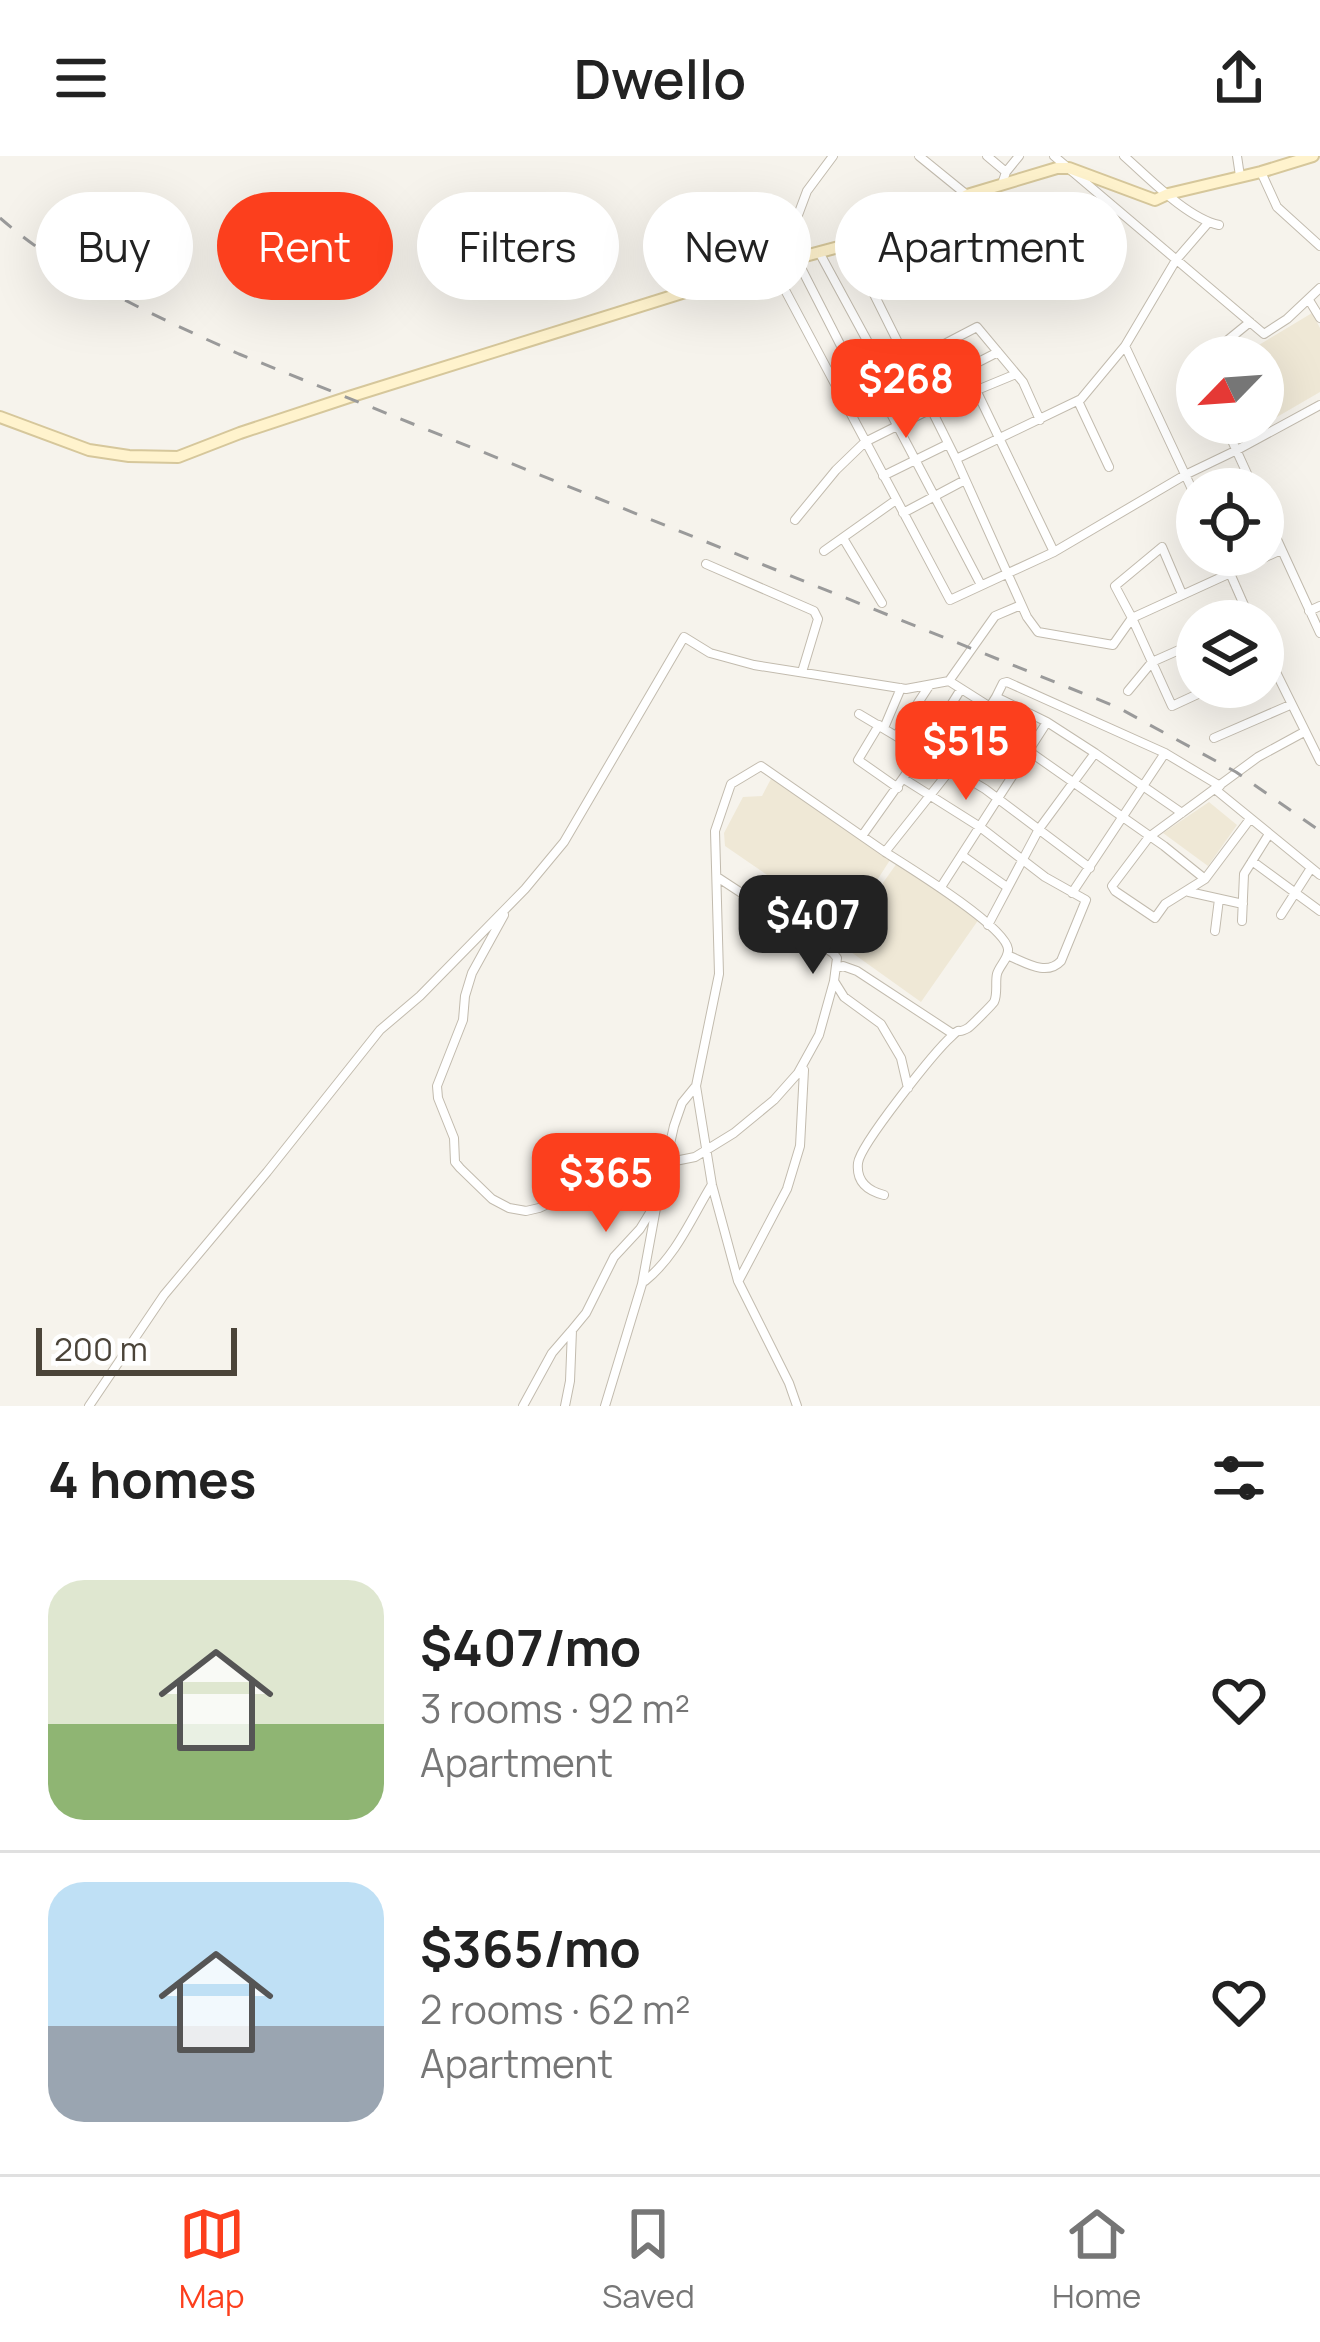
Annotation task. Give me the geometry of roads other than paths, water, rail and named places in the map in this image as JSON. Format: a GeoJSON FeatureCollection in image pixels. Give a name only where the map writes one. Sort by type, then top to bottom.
{"type":"FeatureCollection","features":[{"type":"Feature","properties":{"kind":"street"},"geometry":{"type":"LineString","coordinates":[[808,192],[833,156]]}},
{"type":"Feature","properties":{"kind":"street"},"geometry":{"type":"LineString","coordinates":[[919,156],[963,192]]}},
{"type":"Feature","properties":{"kind":"street"},"geometry":{"type":"LineString","coordinates":[[987,156],[1004,179]]}},
{"type":"Feature","properties":{"kind":"street"},"geometry":{"type":"LineString","coordinates":[[1004,179],[1019,156]]}},
{"type":"Feature","properties":{"kind":"street"},"geometry":{"type":"LineString","coordinates":[[1054,156],[1264,334],[1288,319],[1320,288]]}},
{"type":"Feature","properties":{"kind":"street"},"geometry":{"type":"LineString","coordinates":[[1124,156],[1168,194],[1208,223],[1219,225]]}},
{"type":"Feature","properties":{"kind":"street"},"geometry":{"type":"LineString","coordinates":[[1237,156],[1240,176]]}},
{"type":"Feature","properties":{"kind":"street"},"geometry":{"type":"LineString","coordinates":[[974,192],[1004,179],[1069,168],[1156,200],[1313,156]]}},
{"type":"Feature","properties":{"kind":"street"},"geometry":{"type":"LineString","coordinates":[[1261,172],[1277,207],[1320,246]]}},
{"type":"Feature","properties":{"kind":"street"},"geometry":{"type":"LineString","coordinates":[[956,459],[1078,401],[1089,391],[1125,346],[1176,260],[1208,223]]}},
{"type":"Feature","properties":{"kind":"street"},"geometry":{"type":"LineString","coordinates":[[1310,236],[1320,226]]}},
{"type":"Feature","properties":{"kind":"street"},"geometry":{"type":"LineString","coordinates":[[811,254],[835,247]]}},
{"type":"Feature","properties":{"kind":"street"},"geometry":{"type":"LineString","coordinates":[[820,251],[889,381]]}},
{"type":"Feature","properties":{"kind":"street"},"geometry":{"type":"LineString","coordinates":[[811,288],[865,393]]}},
{"type":"Feature","properties":{"kind":"street"},"geometry":{"type":"LineString","coordinates":[[0,417],[89,450],[178,457],[302,412],[662,300]]}},
{"type":"Feature","properties":{"kind":"street"},"geometry":{"type":"LineString","coordinates":[[790,300],[950,600],[1054,551],[1176,480]]}},
{"type":"Feature","properties":{"kind":"street"},"geometry":{"type":"LineString","coordinates":[[876,300],[1038,632],[1113,645],[1132,618],[1227,576]]}},
{"type":"Feature","properties":{"kind":"street"},"geometry":{"type":"LineString","coordinates":[[1310,300],[1320,318]]}},
{"type":"Feature","properties":{"kind":"street"},"geometry":{"type":"LineString","coordinates":[[1233,336],[1250,322]]}},
{"type":"Feature","properties":{"kind":"street"},"geometry":{"type":"LineString","coordinates":[[845,404],[977,327],[1023,382],[1040,420]]}},
{"type":"Feature","properties":{"kind":"street"},"geometry":{"type":"LineString","coordinates":[[1125,346],[1182,468]]}},
{"type":"Feature","properties":{"kind":"street"},"geometry":{"type":"LineString","coordinates":[[922,391],[998,352]]}},
{"type":"Feature","properties":{"kind":"street"},"geometry":{"type":"LineString","coordinates":[[795,520],[865,442],[1016,374]]}},
{"type":"Feature","properties":{"kind":"street"},"geometry":{"type":"LineString","coordinates":[[877,387],[981,585]]}},
{"type":"Feature","properties":{"kind":"street"},"geometry":{"type":"LineString","coordinates":[[976,390],[1054,551]]}},
{"type":"Feature","properties":{"kind":"street"},"geometry":{"type":"LineString","coordinates":[[1078,401],[1109,467]]}},
{"type":"Feature","properties":{"kind":"street"},"geometry":{"type":"LineString","coordinates":[[1200,468],[1320,405]]}},
{"type":"Feature","properties":{"kind":"street"},"geometry":{"type":"LineString","coordinates":[[884,476],[948,444]]}},
{"type":"Feature","properties":{"kind":"street"},"geometry":{"type":"LineString","coordinates":[[1234,444],[1245,468]]}},
{"type":"Feature","properties":{"kind":"street"},"geometry":{"type":"LineString","coordinates":[[903,512],[965,480]]}},
{"type":"Feature","properties":{"kind":"street"},"geometry":{"type":"LineString","coordinates":[[824,551],[896,500]]}},
{"type":"Feature","properties":{"kind":"street"},"geometry":{"type":"LineString","coordinates":[[843,538],[882,603]]}},
{"type":"Feature","properties":{"kind":"street"},"geometry":{"type":"LineString","coordinates":[[1176,704],[1172,706],[1115,586],[1162,548],[1182,594]]}},
{"type":"Feature","properties":{"kind":"street"},"geometry":{"type":"LineString","coordinates":[[1284,557],[1320,633]]}},
{"type":"Feature","properties":{"kind":"street"},"geometry":{"type":"LineString","coordinates":[[706,564],[814,611],[818,619],[802,672]]}},
{"type":"Feature","properties":{"kind":"street"},"geometry":{"type":"LineString","coordinates":[[949,681],[994,616],[1021,604]]}},
{"type":"Feature","properties":{"kind":"street"},"geometry":{"type":"LineString","coordinates":[[1309,611],[1320,606]]}},
{"type":"Feature","properties":{"kind":"street"},"geometry":{"type":"LineString","coordinates":[[89,1406],[164,1295],[380,1030],[420,997],[564,842],[684,637],[710,653],[754,665],[902,688],[949,681],[990,707]]}},
{"type":"Feature","properties":{"kind":"street"},"geometry":{"type":"LineString","coordinates":[[1128,692],[1152,662],[1176,651]]}},
{"type":"Feature","properties":{"kind":"street"},"geometry":{"type":"LineString","coordinates":[[885,852],[951,769],[1006,682],[1166,753],[1218,788],[1320,875]]}},
{"type":"Feature","properties":{"kind":"street"},"geometry":{"type":"LineString","coordinates":[[897,735],[930,684]]}},
{"type":"Feature","properties":{"kind":"street"},"geometry":{"type":"LineString","coordinates":[[902,688],[858,760],[931,794],[1086,902],[1055,967],[1045,970],[1007,955]]}},
{"type":"Feature","properties":{"kind":"street"},"geometry":{"type":"LineString","coordinates":[[862,836],[961,689]]}},
{"type":"Feature","properties":{"kind":"street"},"geometry":{"type":"LineString","coordinates":[[1284,694],[1320,761]]}},
{"type":"Feature","properties":{"kind":"street"},"geometry":{"type":"LineString","coordinates":[[996,698],[1047,722],[1182,813]]}},
{"type":"Feature","properties":{"kind":"street"},"geometry":{"type":"LineString","coordinates":[[1214,738],[1290,705]]}},
{"type":"Feature","properties":{"kind":"street"},"geometry":{"type":"LineString","coordinates":[[859,714],[998,799],[1090,868]]}},
{"type":"Feature","properties":{"kind":"street"},"geometry":{"type":"LineString","coordinates":[[983,718],[1205,879]]}},
{"type":"Feature","properties":{"kind":"street"},"geometry":{"type":"LineString","coordinates":[[941,887],[1047,722]]}},
{"type":"Feature","properties":{"kind":"street"},"geometry":{"type":"LineString","coordinates":[[1250,818],[1205,879],[1153,918],[1115,891],[1112,883],[1149,837],[1258,757],[1304,732]]}},
{"type":"Feature","properties":{"kind":"street"},"geometry":{"type":"LineString","coordinates":[[988,925],[1022,857],[1095,753]]}},
{"type":"Feature","properties":{"kind":"street"},"geometry":{"type":"LineString","coordinates":[[1072,893],[1166,753]]}},
{"type":"Feature","properties":{"kind":"street"},"geometry":{"type":"LineString","coordinates":[[797,1406],[738,1281],[712,1185],[696,1085],[719,974],[715,831],[731,784],[761,766],[941,887],[1007,944],[994,1001],[971,1027],[953,1034],[858,1161],[863,1185],[884,1195]]}},
{"type":"Feature","properties":{"kind":"street"},"geometry":{"type":"LineString","coordinates":[[1242,921],[1244,874],[1268,834]]}},
{"type":"Feature","properties":{"kind":"street"},"geometry":{"type":"LineString","coordinates":[[963,856],[1007,887]]}},
{"type":"Feature","properties":{"kind":"street"},"geometry":{"type":"LineString","coordinates":[[1252,861],[1320,911]]}},
{"type":"Feature","properties":{"kind":"street"},"geometry":{"type":"LineString","coordinates":[[1281,915],[1311,868]]}},
{"type":"Feature","properties":{"kind":"street"},"geometry":{"type":"LineString","coordinates":[[506,908],[472,974],[463,1020],[437,1086],[454,1138],[455,1162],[492,1199],[526,1211],[615,1173],[706,1151],[774,1100],[805,1062],[819,1035],[837,958],[716,876]]}},
{"type":"Feature","properties":{"kind":"street"},"geometry":{"type":"LineString","coordinates":[[1190,892],[1243,904]]}},
{"type":"Feature","properties":{"kind":"street"},"geometry":{"type":"LineString","coordinates":[[1215,931],[1219,899]]}},
{"type":"Feature","properties":{"kind":"street"},"geometry":{"type":"LineString","coordinates":[[837,968],[857,970],[953,1034]]}},
{"type":"Feature","properties":{"kind":"street"},"geometry":{"type":"LineString","coordinates":[[834,981],[844,997],[881,1024],[901,1058],[908,1089]]}},
{"type":"Feature","properties":{"kind":"street"},"geometry":{"type":"LineString","coordinates":[[738,1281],[787,1189],[803,1132],[805,1062]]}},
{"type":"Feature","properties":{"kind":"street"},"geometry":{"type":"LineString","coordinates":[[605,1406],[642,1284],[674,1126],[682,1103],[696,1085]]}},
{"type":"Feature","properties":{"kind":"street"},"geometry":{"type":"LineString","coordinates":[[642,1284],[666,1261],[712,1185]]}},
{"type":"Feature","properties":{"kind":"street"},"geometry":{"type":"LineString","coordinates":[[523,1406],[552,1353],[586,1313],[614,1257],[657,1201]]}},
{"type":"Feature","properties":{"kind":"street"},"geometry":{"type":"LineString","coordinates":[[566,1406],[572,1330]]}},
{"type":"Feature","properties":{"kind":"railway"},"geometry":{"type":"LineString","coordinates":[[0,218],[84,278],[239,354],[1117,707],[1236,772],[1320,831]]}}]}
